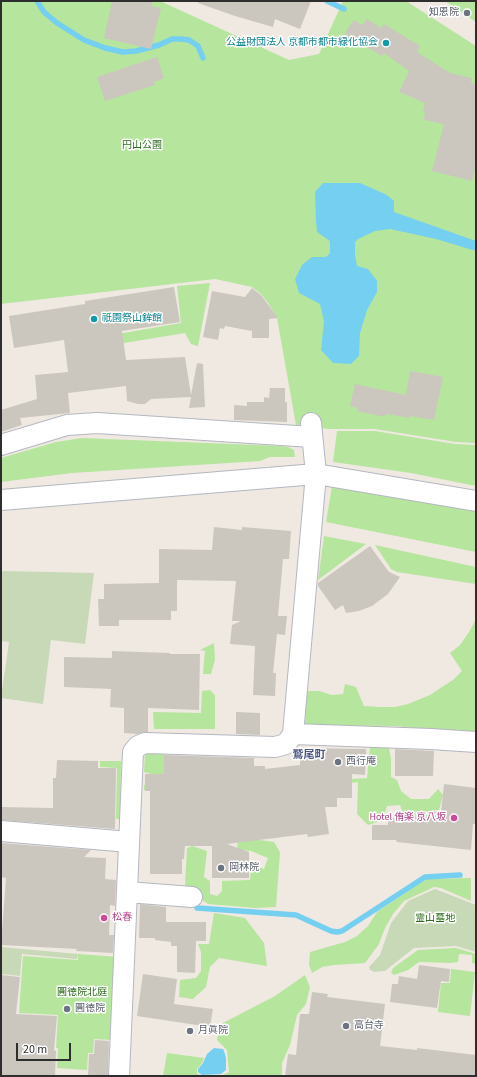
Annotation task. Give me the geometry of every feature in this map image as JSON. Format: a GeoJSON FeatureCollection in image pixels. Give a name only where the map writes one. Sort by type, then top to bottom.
{"type":"FeatureCollection","features":[{"type":"Feature","properties":{"kind":"street"},"geometry":{"type":"LineString","coordinates":[[1,444],[67,425],[97,423],[311,430],[316,474],[293,734],[286,744],[275,747],[145,743],[138,746],[134,752],[119,1076]]}},
{"type":"Feature","properties":{"kind":"street"},"geometry":{"type":"LineString","coordinates":[[1,500],[316,474],[476,501]]}},
{"type":"Feature","properties":{"kind":"street"},"geometry":{"type":"LineString","coordinates":[[293,734],[476,742]]}},
{"type":"Feature","properties":{"kind":"street"},"geometry":{"type":"LineString","coordinates":[[1,831],[130,842]]}},
{"type":"Feature","properties":{"kind":"street"},"geometry":{"type":"LineString","coordinates":[[127,892],[192,897]]}},
{"type":"Feature","properties":{"kind":"green space","name":"円山公園"},"geometry":{"type":"Polygon","coordinates":[[[1,1],[160,1],[289,60],[319,54],[343,1],[406,1],[476,46],[476,443],[456,442],[375,429],[328,429],[296,425],[277,318],[261,294],[252,287],[215,279],[1,304],[1,1]]]}},
{"type":"Feature","properties":{"kind":"green space","name":"知恩院"},"geometry":{"type":"Polygon","coordinates":[[[445,1],[476,1],[476,22],[445,1]]]}},
{"type":"Feature","properties":{"kind":"green space"},"geometry":{"type":"Polygon","coordinates":[[[210,283],[198,346],[191,344],[185,333],[112,345],[118,334],[181,323],[177,286],[210,283]]]}},
{"type":"Feature","properties":{"kind":"green space"},"geometry":{"type":"Polygon","coordinates":[[[337,431],[375,431],[455,444],[476,445],[476,486],[411,473],[333,462],[337,431]]]}},
{"type":"Feature","properties":{"kind":"green space"},"geometry":{"type":"Polygon","coordinates":[[[82,438],[280,446],[288,447],[294,450],[295,457],[270,457],[260,461],[72,473],[1,482],[1,458],[56,442],[82,438]]]}},
{"type":"Feature","properties":{"kind":"green space"},"geometry":{"type":"Polygon","coordinates":[[[332,486],[476,510],[476,552],[326,522],[332,486]]]}},
{"type":"Feature","properties":{"kind":"green space"},"geometry":{"type":"Polygon","coordinates":[[[324,536],[366,544],[318,580],[324,536]]]}},
{"type":"Feature","properties":{"kind":"green space"},"geometry":{"type":"Polygon","coordinates":[[[375,545],[476,567],[476,584],[397,572],[391,569],[375,545]]]}},
{"type":"Feature","properties":{"kind":"green space"},"geometry":{"type":"Polygon","coordinates":[[[1,572],[94,573],[85,644],[51,640],[43,704],[1,698],[9,642],[1,641],[1,572]]]}},
{"type":"Feature","properties":{"kind":"green space"},"geometry":{"type":"Polygon","coordinates":[[[476,619],[476,734],[395,726],[305,725],[307,691],[319,691],[332,695],[343,694],[345,684],[356,687],[364,706],[380,707],[395,707],[408,704],[430,695],[453,680],[462,671],[450,653],[460,645],[476,619]]]}},
{"type":"Feature","properties":{"kind":"green space"},"geometry":{"type":"Polygon","coordinates":[[[214,643],[215,660],[211,674],[203,674],[205,651],[200,650],[214,643]]]}},
{"type":"Feature","properties":{"kind":"green space"},"geometry":{"type":"Polygon","coordinates":[[[210,690],[215,695],[215,729],[154,729],[153,712],[201,713],[202,691],[210,690]]]}},
{"type":"Feature","properties":{"kind":"green space"},"geometry":{"type":"Polygon","coordinates":[[[370,747],[389,748],[391,759],[391,777],[397,780],[401,791],[411,799],[429,799],[438,789],[443,795],[439,810],[432,810],[427,837],[412,816],[403,813],[400,805],[387,806],[385,813],[377,822],[368,825],[357,814],[358,782],[350,783],[351,779],[367,778],[370,747]]]}},
{"type":"Feature","properties":{"kind":"green space"},"geometry":{"type":"Polygon","coordinates":[[[145,754],[164,754],[164,776],[168,789],[144,790],[144,785],[151,783],[151,774],[144,772],[145,754]]]}},
{"type":"Feature","properties":{"kind":"green space"},"geometry":{"type":"Polygon","coordinates":[[[100,761],[121,761],[120,819],[116,819],[117,768],[100,767],[100,761]]]}},
{"type":"Feature","properties":{"kind":"green space"},"geometry":{"type":"Polygon","coordinates":[[[238,837],[274,842],[280,852],[276,907],[255,908],[208,904],[198,897],[193,889],[185,885],[187,848],[192,846],[207,851],[204,877],[210,881],[210,894],[217,896],[222,891],[222,881],[250,880],[251,865],[264,869],[268,858],[251,851],[237,850],[238,837]]]}},
{"type":"Feature","properties":{"kind":"green space"},"geometry":{"type":"Polygon","coordinates":[[[471,878],[471,901],[441,888],[434,887],[404,901],[393,914],[385,928],[379,944],[365,963],[322,967],[312,973],[309,965],[310,952],[345,942],[357,936],[368,926],[377,912],[426,879],[471,878]]]}},
{"type":"Feature","properties":{"kind":"green space","name":"霊山墓地"},"geometry":{"type":"Polygon","coordinates":[[[435,889],[476,905],[476,952],[456,946],[414,948],[385,971],[374,972],[370,970],[369,967],[380,955],[391,923],[408,901],[435,889]]]}},
{"type":"Feature","properties":{"kind":"green space"},"geometry":{"type":"Polygon","coordinates":[[[214,913],[245,918],[264,943],[267,966],[219,958],[210,967],[206,987],[193,999],[179,997],[180,980],[196,978],[201,971],[201,952],[198,944],[209,944],[214,913]]]}},
{"type":"Feature","properties":{"kind":"green space"},"geometry":{"type":"Polygon","coordinates":[[[1,947],[78,954],[77,959],[22,954],[20,976],[1,974],[1,947]]]}},
{"type":"Feature","properties":{"kind":"green space"},"geometry":{"type":"Polygon","coordinates":[[[456,948],[476,954],[476,964],[472,963],[472,955],[459,954],[458,962],[419,962],[408,970],[394,975],[391,973],[393,968],[418,950],[456,948]]]}},
{"type":"Feature","properties":{"kind":"green space","name":"圓徳院北庭"},"geometry":{"type":"Polygon","coordinates":[[[78,954],[119,957],[113,1040],[94,1039],[93,1053],[88,1053],[87,1070],[57,1068],[58,1048],[56,1048],[58,1015],[19,1013],[23,956],[78,960],[78,954]]]}},
{"type":"Feature","properties":{"kind":"green space"},"geometry":{"type":"Polygon","coordinates":[[[451,969],[475,972],[470,1016],[438,1012],[441,983],[450,983],[451,969]]]}},
{"type":"Feature","properties":{"kind":"green space"},"geometry":{"type":"Polygon","coordinates":[[[305,975],[310,987],[306,1004],[297,1015],[290,1045],[282,1063],[282,1076],[202,1076],[223,1075],[229,1072],[227,1050],[217,1040],[219,1029],[223,1023],[275,996],[305,975]]]}},
{"type":"Feature","properties":{"kind":"green space"},"geometry":{"type":"Polygon","coordinates":[[[167,1053],[204,1058],[197,1069],[197,1073],[200,1076],[163,1076],[167,1053]]]}},
{"type":"Feature","properties":{"kind":"water"},"geometry":{"type":"Polygon","coordinates":[[[323,183],[360,183],[387,195],[394,201],[394,212],[476,241],[476,251],[436,239],[390,229],[375,231],[358,239],[355,242],[357,266],[368,269],[377,281],[377,292],[367,310],[360,333],[359,356],[351,364],[333,363],[321,350],[324,321],[320,304],[299,293],[295,279],[302,265],[312,257],[326,257],[330,253],[330,241],[317,232],[315,192],[323,183]]]}},
{"type":"Feature","properties":{"kind":"water"},"geometry":{"type":"Polygon","coordinates":[[[214,1048],[223,1049],[226,1058],[226,1070],[221,1074],[202,1075],[198,1072],[198,1069],[203,1063],[207,1054],[214,1048]]]}},
{"type":"Feature","properties":{"kind":"building"},"geometry":{"type":"Polygon","coordinates":[[[112,1],[153,1],[151,6],[161,8],[151,49],[104,38],[112,1]]]}},
{"type":"Feature","properties":{"kind":"building"},"geometry":{"type":"Polygon","coordinates":[[[198,1],[311,1],[300,29],[275,19],[273,27],[235,16],[198,3],[198,1]]]}},
{"type":"Feature","properties":{"kind":"building"},"geometry":{"type":"Polygon","coordinates":[[[367,19],[381,28],[384,24],[420,46],[417,52],[450,73],[472,78],[471,83],[476,84],[476,166],[472,181],[432,171],[444,124],[424,120],[425,112],[423,112],[425,103],[399,92],[409,71],[384,53],[382,56],[344,34],[354,20],[362,25],[367,19]]]}},
{"type":"Feature","properties":{"kind":"building"},"geometry":{"type":"Polygon","coordinates":[[[157,57],[164,78],[154,82],[155,85],[105,101],[97,77],[157,57]]]}},
{"type":"Feature","properties":{"kind":"building"},"geometry":{"type":"Polygon","coordinates":[[[174,287],[180,322],[122,331],[126,360],[185,357],[191,395],[197,363],[203,364],[205,407],[189,408],[191,397],[151,399],[145,404],[138,404],[127,401],[126,386],[68,393],[70,413],[20,418],[22,425],[1,432],[1,410],[37,399],[35,375],[68,372],[64,340],[14,348],[9,316],[85,304],[85,301],[174,287]]]}},
{"type":"Feature","properties":{"kind":"building"},"geometry":{"type":"Polygon","coordinates":[[[252,288],[261,295],[278,318],[269,319],[269,338],[252,338],[252,331],[225,326],[224,329],[220,328],[218,340],[203,337],[212,291],[245,297],[252,288]]]}},
{"type":"Feature","properties":{"kind":"building"},"geometry":{"type":"Polygon","coordinates":[[[410,371],[443,377],[434,420],[386,414],[385,417],[357,411],[358,408],[350,406],[355,384],[406,395],[410,371]]]}},
{"type":"Feature","properties":{"kind":"building"},"geometry":{"type":"Polygon","coordinates":[[[270,388],[285,388],[287,422],[234,420],[234,405],[247,406],[247,402],[264,402],[264,397],[269,398],[270,388]]]}},
{"type":"Feature","properties":{"kind":"building"},"geometry":{"type":"Polygon","coordinates":[[[214,527],[242,530],[242,527],[291,531],[289,559],[283,559],[278,616],[287,616],[285,635],[277,634],[273,673],[276,673],[275,696],[253,695],[255,646],[230,644],[232,625],[241,621],[232,621],[236,581],[177,580],[177,611],[171,611],[171,620],[119,620],[119,626],[99,626],[98,599],[104,599],[104,584],[159,583],[159,549],[212,550],[214,527]]]}},
{"type":"Feature","properties":{"kind":"building"},"geometry":{"type":"Polygon","coordinates":[[[370,546],[389,572],[400,577],[388,594],[372,606],[359,611],[346,613],[343,605],[335,610],[318,586],[318,583],[370,546]]]}},
{"type":"Feature","properties":{"kind":"building"},"geometry":{"type":"Polygon","coordinates":[[[112,651],[200,654],[199,710],[148,708],[148,732],[138,734],[124,733],[124,708],[110,707],[111,689],[64,687],[64,657],[112,658],[112,651]]]}},
{"type":"Feature","properties":{"kind":"building"},"geometry":{"type":"Polygon","coordinates":[[[236,712],[260,713],[260,735],[236,734],[236,712]]]}},
{"type":"Feature","properties":{"kind":"building"},"geometry":{"type":"Polygon","coordinates":[[[300,748],[366,749],[365,775],[352,774],[352,798],[337,798],[337,807],[325,807],[329,834],[308,837],[307,834],[227,844],[249,852],[249,878],[212,878],[212,846],[185,846],[184,859],[182,859],[182,874],[150,874],[150,791],[145,791],[145,774],[164,774],[164,755],[254,758],[254,766],[265,766],[265,769],[300,765],[300,748]]]}},
{"type":"Feature","properties":{"kind":"building"},"geometry":{"type":"Polygon","coordinates":[[[395,749],[434,751],[433,776],[395,776],[395,749]]]}},
{"type":"Feature","properties":{"kind":"building"},"geometry":{"type":"Polygon","coordinates":[[[57,760],[98,761],[98,768],[116,768],[115,829],[1,820],[1,807],[53,808],[53,778],[56,778],[57,760]]]}},
{"type":"Feature","properties":{"kind":"building","name":"Hotel 侑楽 京八坂"},"geometry":{"type":"Polygon","coordinates":[[[444,784],[476,788],[476,824],[473,824],[471,850],[397,842],[396,840],[372,840],[372,825],[388,825],[388,818],[433,817],[433,811],[441,812],[444,784]]]}},
{"type":"Feature","properties":{"kind":"building"},"geometry":{"type":"Polygon","coordinates":[[[1,843],[91,850],[84,857],[106,858],[105,879],[116,880],[115,906],[110,905],[109,935],[114,935],[113,953],[76,951],[77,949],[1,945],[6,878],[1,877],[1,843]]]}},
{"type":"Feature","properties":{"kind":"building"},"geometry":{"type":"Polygon","coordinates":[[[140,904],[166,907],[166,922],[206,922],[206,941],[196,941],[195,973],[177,972],[177,946],[171,946],[171,942],[155,940],[155,938],[139,938],[140,904]]]}},
{"type":"Feature","properties":{"kind":"building"},"geometry":{"type":"Polygon","coordinates":[[[419,965],[450,969],[449,982],[441,981],[437,1008],[390,1002],[392,984],[398,984],[399,976],[417,979],[419,965]]]}},
{"type":"Feature","properties":{"kind":"building","name":"月眞院"},"geometry":{"type":"Polygon","coordinates":[[[143,974],[177,979],[174,1004],[213,1009],[210,1027],[137,1016],[143,974]]]}},
{"type":"Feature","properties":{"kind":"building"},"geometry":{"type":"Polygon","coordinates":[[[1,975],[20,977],[16,1014],[57,1016],[54,1050],[56,1051],[55,1076],[1,1076],[1,975]]]}},
{"type":"Feature","properties":{"kind":"building"},"geometry":{"type":"Polygon","coordinates":[[[312,992],[328,994],[327,997],[385,1004],[380,1046],[417,1050],[417,1048],[476,1055],[476,1076],[285,1076],[288,1054],[296,1055],[300,1014],[309,1014],[312,992]]]}},
{"type":"Feature","properties":{"kind":"building"},"geometry":{"type":"Polygon","coordinates":[[[95,1040],[109,1041],[108,1076],[88,1076],[89,1054],[94,1054],[95,1040]]]}},
{"type":"Feature","properties":{"kind":"waterway"},"geometry":{"type":"LineString","coordinates":[[37,1],[44,12],[57,23],[84,40],[105,48],[123,52],[136,51],[159,45],[172,39],[181,39],[189,40],[198,46],[203,58]]}},
{"type":"Feature","properties":{"kind":"waterway"},"geometry":{"type":"LineString","coordinates":[[327,1],[344,9]]}},
{"type":"Feature","properties":{"kind":"waterway"},"geometry":{"type":"LineString","coordinates":[[197,908],[296,915],[331,931],[337,932],[342,931],[425,877],[460,875]]}},
{"type":"Feature","properties":{"kind":"place","name":"知恩院"},"geometry":{"type":"Point","coordinates":[467,13]}},
{"type":"Feature","properties":{"kind":"place","name":"公益財団法人 京都市都市緑化協会"},"geometry":{"type":"Point","coordinates":[386,43]}},
{"type":"Feature","properties":{"kind":"place","name":"祇園祭山鉾館"},"geometry":{"type":"Point","coordinates":[94,319]}},
{"type":"Feature","properties":{"kind":"place","name":"西行庵"},"geometry":{"type":"Point","coordinates":[338,762]}},
{"type":"Feature","properties":{"kind":"place","name":"Hotel 侑楽 京八坂"},"geometry":{"type":"Point","coordinates":[454,818]}},
{"type":"Feature","properties":{"kind":"place","name":"岡林院"},"geometry":{"type":"Point","coordinates":[221,868]}},
{"type":"Feature","properties":{"kind":"place","name":"松春"},"geometry":{"type":"Point","coordinates":[104,918]}},
{"type":"Feature","properties":{"kind":"place","name":"圓徳院"},"geometry":{"type":"Point","coordinates":[67,1009]}},
{"type":"Feature","properties":{"kind":"place","name":"高台寺"},"geometry":{"type":"Point","coordinates":[346,1026]}},
{"type":"Feature","properties":{"kind":"place","name":"月眞院"},"geometry":{"type":"Point","coordinates":[190,1031]}},
{"type":"Feature","properties":{"kind":"district","name":"鷲尾町"},"geometry":{"type":"Point","coordinates":[309,756]}}]}
